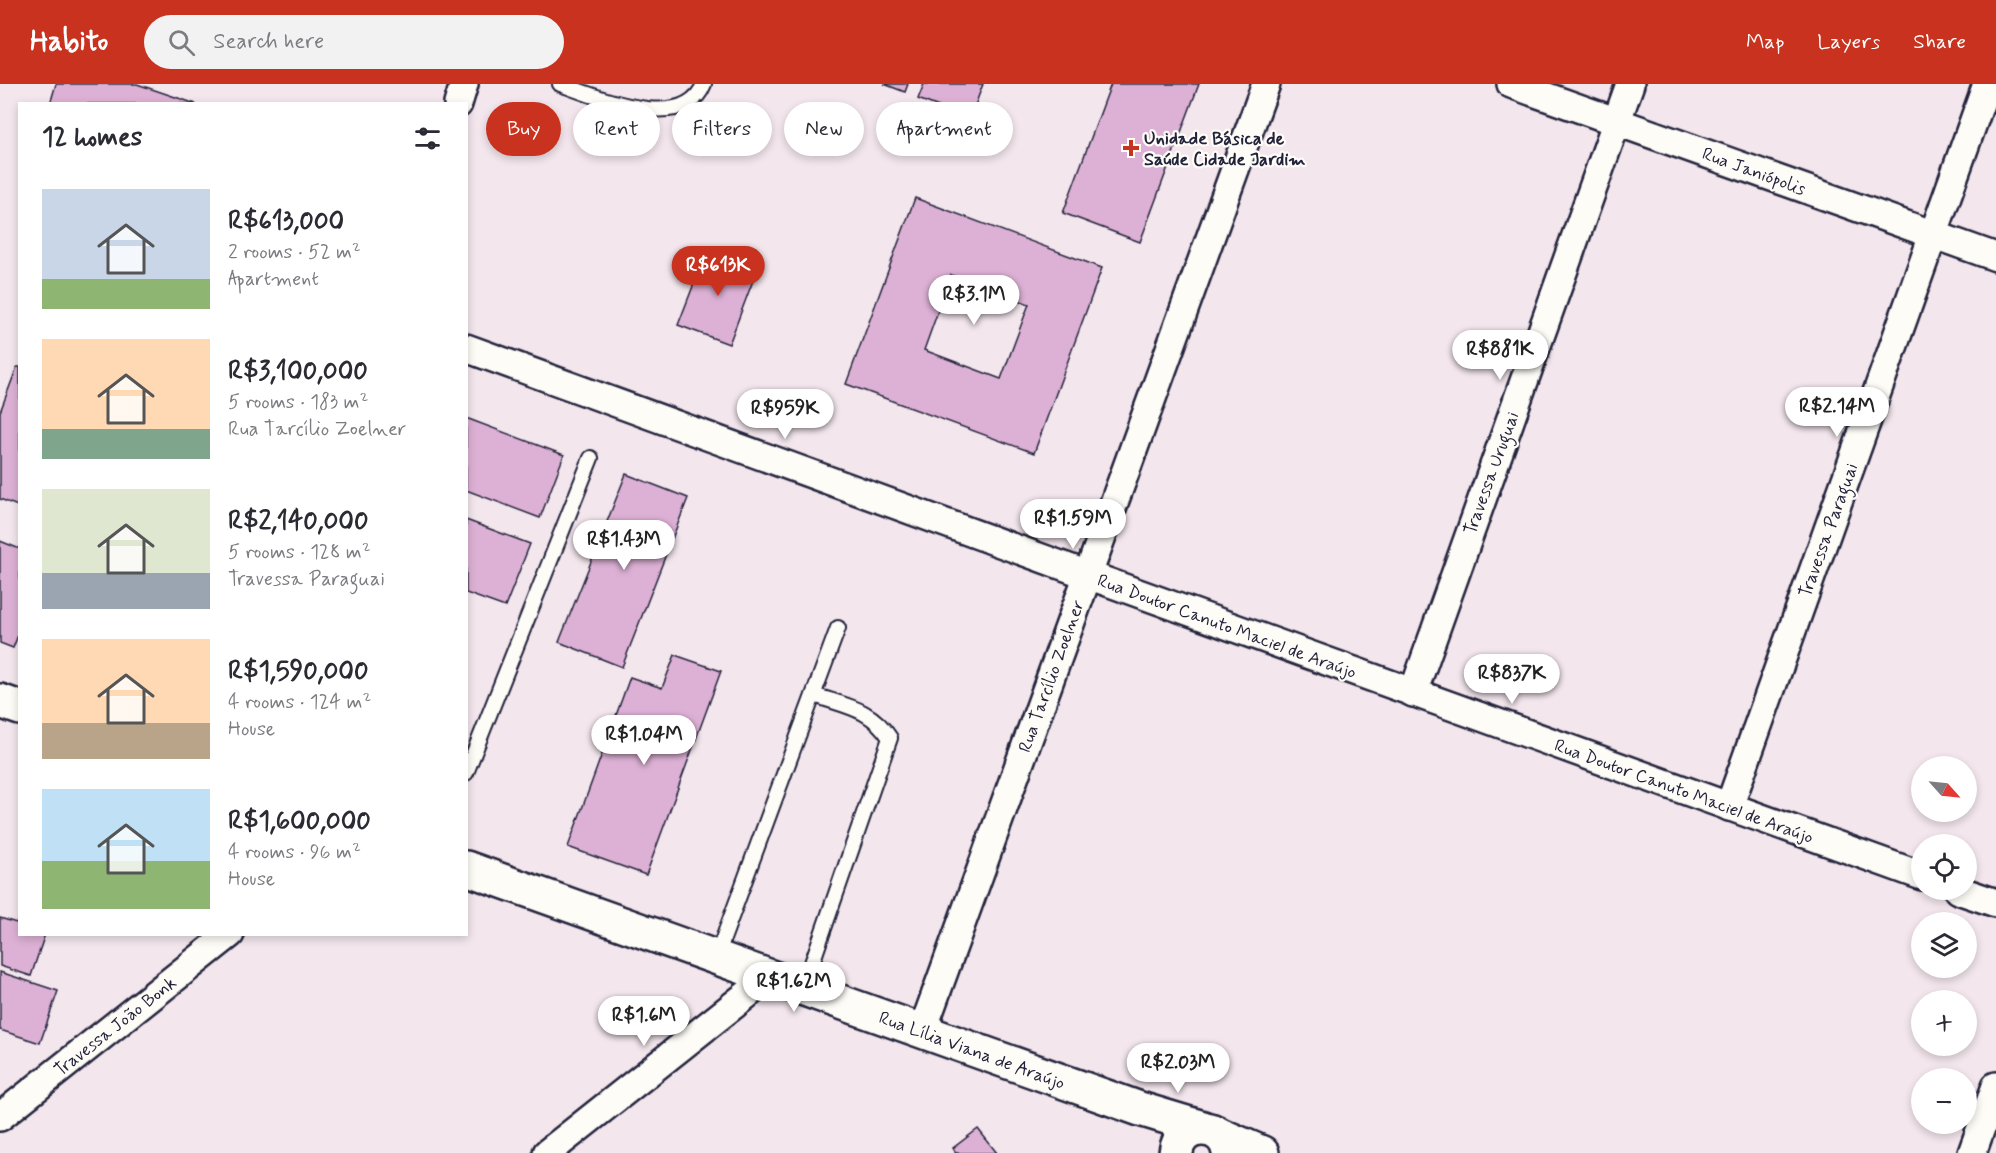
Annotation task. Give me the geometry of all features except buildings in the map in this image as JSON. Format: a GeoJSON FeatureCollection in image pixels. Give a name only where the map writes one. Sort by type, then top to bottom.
{"type":"FeatureCollection","features":[{"type":"Feature","properties":{"kind":"street"},"geometry":{"type":"LineString","coordinates":[[459,102],[464,84]]}},
{"type":"Feature","properties":{"kind":"street","name":"Rua Tarcílio Zoelner"},"geometry":{"type":"LineString","coordinates":[[922,1032],[1266,84]]}},
{"type":"Feature","properties":{"kind":"street","name":"Rua Janiópolis"},"geometry":{"type":"LineString","coordinates":[[1511,84],[1996,257]]}},
{"type":"Feature","properties":{"kind":"street","name":"Travessa Uruguai"},"geometry":{"type":"LineString","coordinates":[[1413,693],[1630,84]]}},
{"type":"Feature","properties":{"kind":"street","name":"Travessa Paraguai"},"geometry":{"type":"LineString","coordinates":[[1729,807],[1987,84]]}},
{"type":"Feature","properties":{"kind":"street","name":"Rua Doutor Canuto Maciel de Araújo"},"geometry":{"type":"LineString","coordinates":[[468,349],[1911,872]]}},
{"type":"Feature","properties":{"kind":"street"},"geometry":{"type":"LineString","coordinates":[[0,701],[18,707]]}},
{"type":"Feature","properties":{"kind":"street","name":"Rua Lília Viana de Araújo"},"geometry":{"type":"LineString","coordinates":[[468,869],[1140,1109],[1201,1142],[1262,1153]]}},
{"type":"Feature","properties":{"kind":"street"},"geometry":{"type":"LineString","coordinates":[[1977,896],[1996,903]]}},
{"type":"Feature","properties":{"kind":"street","name":"Travessa João Bonk"},"geometry":{"type":"LineString","coordinates":[[0,1118],[228,936]]}},
{"type":"Feature","properties":{"kind":"street"},"geometry":{"type":"LineString","coordinates":[[547,1153],[769,977]]}},
{"type":"Feature","properties":{"kind":"street"},"geometry":{"type":"LineString","coordinates":[[1972,1153],[1996,1086]]}},
{"type":"Feature","properties":{"kind":"lane"},"geometry":{"type":"LineString","coordinates":[[560,84],[622,105],[655,109],[684,107],[701,92],[704,84]]}},
{"type":"Feature","properties":{"kind":"lane"},"geometry":{"type":"LineString","coordinates":[[468,768],[591,458]]}},
{"type":"Feature","properties":{"kind":"lane"},"geometry":{"type":"LineString","coordinates":[[716,958],[838,628]]}},
{"type":"Feature","properties":{"kind":"lane"},"geometry":{"type":"LineString","coordinates":[[803,989],[890,738],[882,725],[869,714],[813,695]]}},
{"type":"Feature","properties":{"kind":"place","name":"Unidade Básica de Saúde Cidade Jardim"},"geometry":{"type":"Point","coordinates":[1131,148]}}]}
